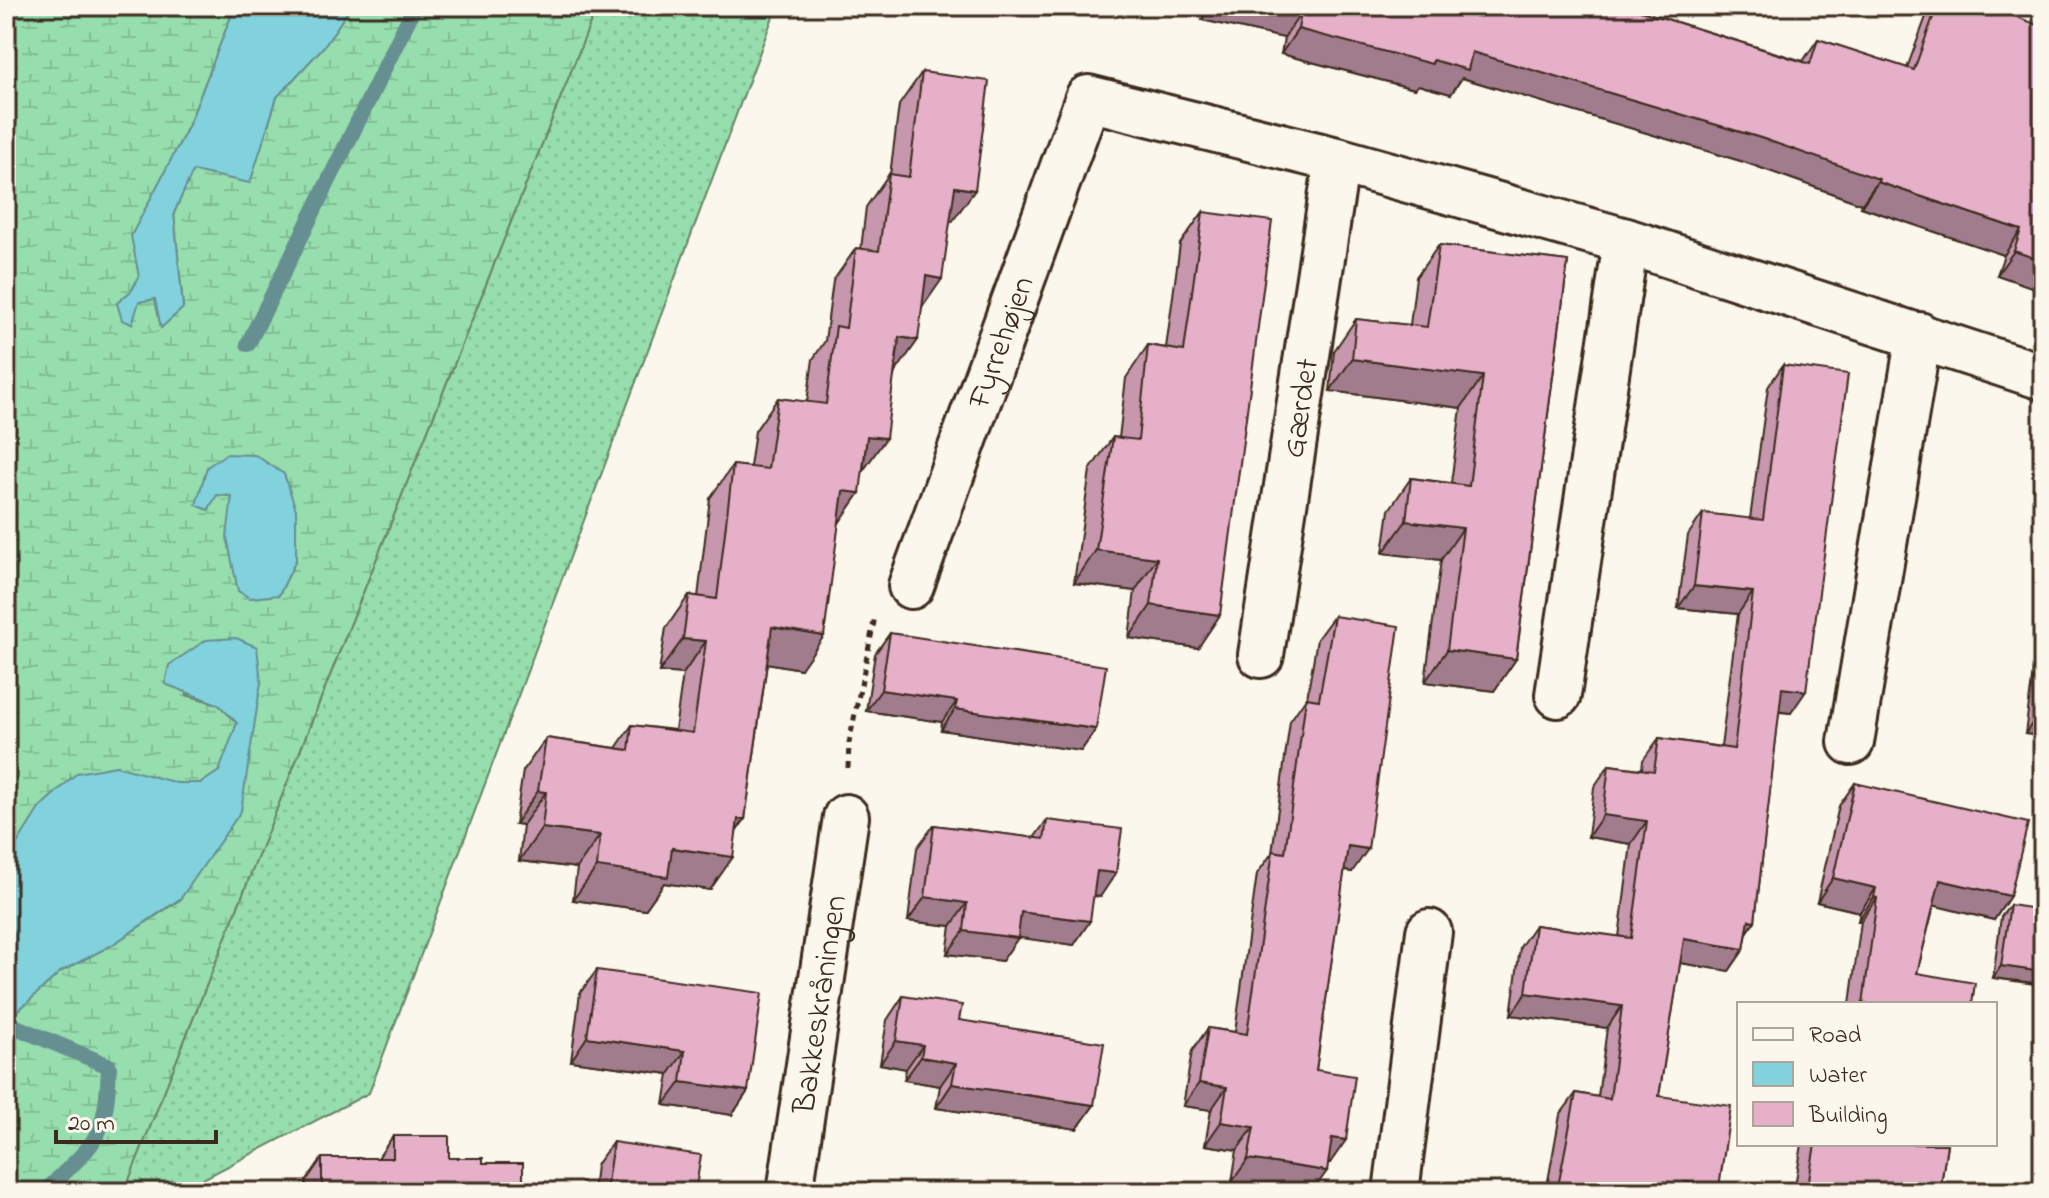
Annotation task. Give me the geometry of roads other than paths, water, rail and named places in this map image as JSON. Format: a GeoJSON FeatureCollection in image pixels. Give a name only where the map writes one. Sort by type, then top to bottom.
{"type":"FeatureCollection","features":[{"type":"Feature","properties":{"kind":"street","name":"Fyrrehøjen"},"geometry":{"type":"LineString","coordinates":[[911,586],[1088,98],[1337,160]]}},
{"type":"Feature","properties":{"kind":"street"},"geometry":{"type":"LineString","coordinates":[[1337,160],[1626,241],[2043,377]]}},
{"type":"Feature","properties":{"kind":"street","name":"Gærdet"},"geometry":{"type":"LineString","coordinates":[[1261,655],[1337,160]]}},
{"type":"Feature","properties":{"kind":"street"},"geometry":{"type":"LineString","coordinates":[[1558,695],[1626,241]]}},
{"type":"Feature","properties":{"kind":"street"},"geometry":{"type":"LineString","coordinates":[[1851,742],[1919,335]]}},
{"type":"Feature","properties":{"kind":"street","name":"Bakkeskråningen"},"geometry":{"type":"LineString","coordinates":[[790,1192],[846,817]]}},
{"type":"Feature","properties":{"kind":"street"},"geometry":{"type":"LineString","coordinates":[[1396,1192],[1429,932]]}},
{"type":"Feature","properties":{"kind":"water"},"geometry":{"type":"Polygon","coordinates":[[[235,6],[351,6],[326,44],[277,97],[250,183],[193,171],[174,213],[183,308],[161,328],[155,299],[139,302],[132,324],[122,320],[117,303],[132,290],[139,276],[131,236],[188,127],[235,6]]]}},
{"type":"Feature","properties":{"kind":"water"},"geometry":{"type":"Polygon","coordinates":[[[226,454],[255,455],[284,474],[296,510],[296,560],[279,595],[250,598],[238,591],[227,537],[232,496],[217,495],[208,510],[196,505],[207,467],[226,454]]]}},
{"type":"Feature","properties":{"kind":"water"},"geometry":{"type":"Polygon","coordinates":[[[236,638],[257,647],[261,682],[241,811],[181,898],[112,945],[60,972],[6,1022],[9,856],[40,807],[77,773],[116,766],[177,783],[201,783],[219,771],[237,723],[218,704],[165,684],[169,665],[206,640],[236,638]]]}},
{"type":"Feature","properties":{"kind":"waterway"},"geometry":{"type":"LineString","coordinates":[[248,344],[415,6]]}},
{"type":"Feature","properties":{"kind":"waterway"},"geometry":{"type":"LineString","coordinates":[[9,1024],[109,1066],[105,1110],[95,1138],[45,1192]]}}]}
